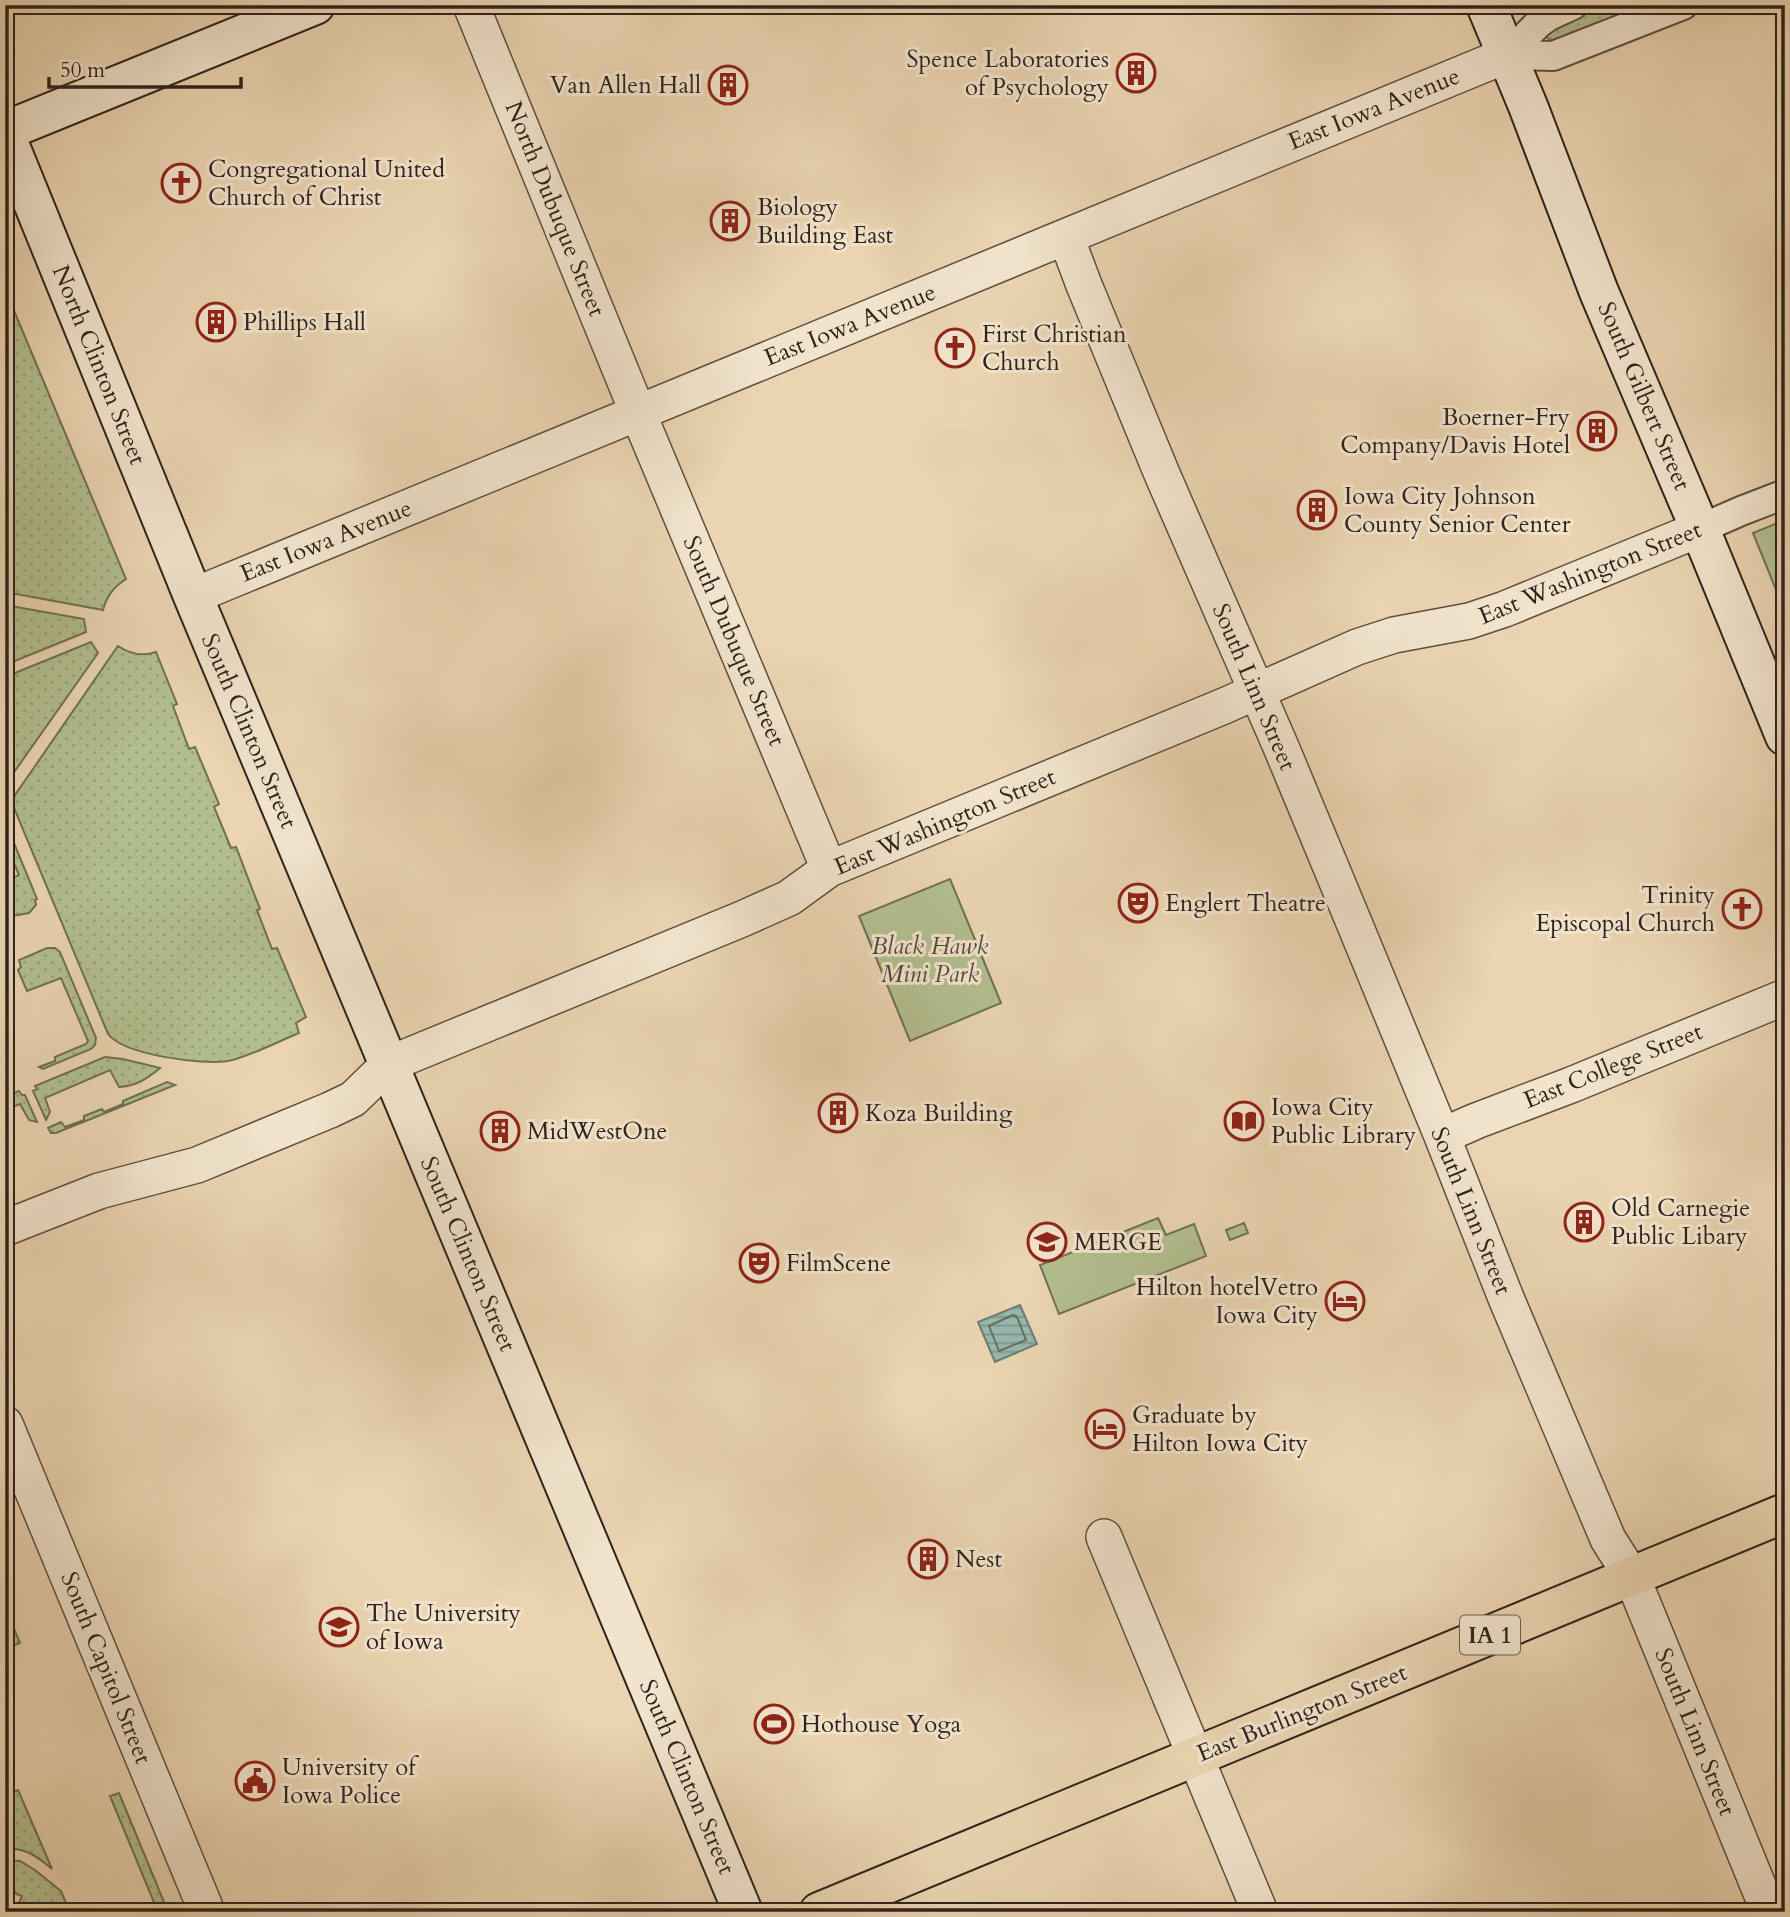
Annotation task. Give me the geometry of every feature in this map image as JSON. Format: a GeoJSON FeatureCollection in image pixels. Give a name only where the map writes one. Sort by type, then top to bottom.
{"type":"FeatureCollection","features":[{"type":"Feature","properties":{"kind":"main road"},"geometry":{"type":"LineString","coordinates":[[5,133],[315,5]]}},
{"type":"Feature","properties":{"kind":"main road","name":"South Gilbert Street"},"geometry":{"type":"LineString","coordinates":[[1486,5],[1600,292],[1785,736]]}},
{"type":"Feature","properties":{"kind":"main road","name":"North Clinton Street"},"geometry":{"type":"LineString","coordinates":[[5,133],[193,596]]}},
{"type":"Feature","properties":{"kind":"main road","name":"South Clinton Street"},"geometry":{"type":"LineString","coordinates":[[193,596],[743,1912]]}},
{"type":"Feature","properties":{"kind":"main road","name":"East Burlington Street"},"geometry":{"type":"LineString","coordinates":[[819,1912],[1785,1513]]}},
{"type":"Feature","properties":{"kind":"street","name":"North Dubuque Street"},"geometry":{"type":"LineString","coordinates":[[471,5],[638,412]]}},
{"type":"Feature","properties":{"kind":"street","name":"East Iowa Avenue"},"geometry":{"type":"LineString","coordinates":[[193,596],[1507,55],[1539,23],[1573,5]]}},
{"type":"Feature","properties":{"kind":"street","name":"East Iowa Avenue"},"geometry":{"type":"LineString","coordinates":[[1507,55],[1553,56],[1683,5]]}},
{"type":"Feature","properties":{"kind":"street","name":"South Linn Street"},"geometry":{"type":"LineString","coordinates":[[1066,237],[1162,474],[1286,760],[1442,1136],[1506,1298],[1608,1539],[1632,1577],[1769,1912]]}},
{"type":"Feature","properties":{"kind":"street","name":"South Dubuque Street"},"geometry":{"type":"LineString","coordinates":[[638,412],[829,869]]}},
{"type":"Feature","properties":{"kind":"street","name":"East Washington Street"},"geometry":{"type":"LineString","coordinates":[[5,1228],[99,1191],[197,1165],[330,1110],[353,1099],[388,1064],[789,898],[829,869],[1357,647],[1394,635],[1469,621],[1505,609],[1785,494]]}},
{"type":"Feature","properties":{"kind":"street","name":"East College Street"},"geometry":{"type":"LineString","coordinates":[[1442,1136],[1785,997]]}},
{"type":"Feature","properties":{"kind":"street","name":"South Capitol Street"},"geometry":{"type":"LineString","coordinates":[[5,1424],[207,1912]]}},
{"type":"Feature","properties":{"kind":"street"},"geometry":{"type":"LineString","coordinates":[[1104,1537],[1260,1912]]}},
{"type":"Feature","properties":{"kind":"green space"},"geometry":{"type":"Polygon","coordinates":[[[1583,5],[1661,5],[1554,46],[1546,36],[1546,24],[1583,5]]]}},
{"type":"Feature","properties":{"kind":"green space"},"geometry":{"type":"Polygon","coordinates":[[[5,289],[126,579],[112,592],[103,610],[5,592],[5,289]]]}},
{"type":"Feature","properties":{"kind":"green space"},"geometry":{"type":"Polygon","coordinates":[[[1785,520],[1785,612],[1753,533],[1785,520]]]}},
{"type":"Feature","properties":{"kind":"green space"},"geometry":{"type":"Polygon","coordinates":[[[5,605],[84,619],[86,632],[5,665],[5,605]]]}},
{"type":"Feature","properties":{"kind":"green space"},"geometry":{"type":"Polygon","coordinates":[[[91,642],[98,653],[5,785],[5,677],[91,642]]]}},
{"type":"Feature","properties":{"kind":"green space"},"geometry":{"type":"Polygon","coordinates":[[[118,646],[136,654],[156,652],[177,704],[173,706],[189,749],[195,747],[219,804],[214,807],[231,848],[236,847],[272,949],[277,948],[306,1017],[296,1023],[299,1033],[236,1059],[216,1062],[164,1057],[130,1048],[108,1034],[12,803],[118,646]]]}},
{"type":"Feature","properties":{"kind":"green space"},"geometry":{"type":"Polygon","coordinates":[[[5,821],[37,899],[36,905],[29,913],[12,916],[11,913],[5,916],[5,881],[19,875],[5,842],[5,821]]]}},
{"type":"Feature","properties":{"kind":"green space","name":"Black Hawk Mini Park"},"geometry":{"type":"Polygon","coordinates":[[[950,879],[1001,1003],[910,1041],[859,916],[950,879]]]}},
{"type":"Feature","properties":{"kind":"green space"},"geometry":{"type":"Polygon","coordinates":[[[47,948],[55,948],[60,952],[96,1038],[91,1049],[43,1069],[39,1067],[55,1061],[55,1057],[88,1041],[61,978],[27,991],[18,970],[21,967],[19,960],[47,948]]]}},
{"type":"Feature","properties":{"kind":"green space"},"geometry":{"type":"Polygon","coordinates":[[[105,1057],[160,1068],[141,1081],[119,1087],[110,1070],[45,1098],[50,1112],[46,1120],[33,1091],[37,1089],[35,1086],[105,1057]]]}},
{"type":"Feature","properties":{"kind":"green space"},"geometry":{"type":"Polygon","coordinates":[[[167,1082],[175,1085],[56,1133],[51,1133],[48,1128],[61,1122],[65,1127],[84,1120],[84,1116],[102,1109],[104,1112],[167,1082]]]}},
{"type":"Feature","properties":{"kind":"green space"},"geometry":{"type":"Polygon","coordinates":[[[19,1091],[25,1095],[37,1122],[29,1120],[20,1104],[5,1110],[5,1097],[19,1091]]]}},
{"type":"Feature","properties":{"kind":"green space"},"geometry":{"type":"Polygon","coordinates":[[[1158,1218],[1166,1235],[1194,1224],[1206,1256],[1059,1314],[1040,1265],[1158,1218]]]}},
{"type":"Feature","properties":{"kind":"green space"},"geometry":{"type":"Polygon","coordinates":[[[1244,1223],[1248,1233],[1230,1240],[1226,1230],[1244,1223]]]}},
{"type":"Feature","properties":{"kind":"green space"},"geometry":{"type":"Polygon","coordinates":[[[5,1607],[20,1643],[5,1649],[5,1607]]]}},
{"type":"Feature","properties":{"kind":"green space"},"geometry":{"type":"Polygon","coordinates":[[[18,1790],[52,1869],[25,1851],[5,1849],[5,1795],[18,1790]]]}},
{"type":"Feature","properties":{"kind":"green space"},"geometry":{"type":"Polygon","coordinates":[[[119,1793],[166,1907],[177,1912],[158,1912],[110,1796],[119,1793]]]}},
{"type":"Feature","properties":{"kind":"green space"},"geometry":{"type":"Polygon","coordinates":[[[5,1860],[20,1861],[35,1870],[61,1891],[70,1912],[23,1912],[19,1903],[22,1896],[16,1894],[11,1884],[5,1882],[5,1860]]]}},
{"type":"Feature","properties":{"kind":"water"},"geometry":{"type":"Polygon","coordinates":[[[1020,1305],[1037,1344],[995,1362],[978,1322],[1020,1305]]]}},
{"type":"Feature","properties":{"kind":"place","name":"Spence Laboratories of Psychology"},"geometry":{"type":"Point","coordinates":[1136,73]}},
{"type":"Feature","properties":{"kind":"place","name":"Van Allen Hall"},"geometry":{"type":"Point","coordinates":[728,85]}},
{"type":"Feature","properties":{"kind":"place","name":"Congregational United Church of Christ"},"geometry":{"type":"Point","coordinates":[181,183]}},
{"type":"Feature","properties":{"kind":"place","name":"Biology Building East"},"geometry":{"type":"Point","coordinates":[730,221]}},
{"type":"Feature","properties":{"kind":"place","name":"Phillips Hall"},"geometry":{"type":"Point","coordinates":[216,322]}},
{"type":"Feature","properties":{"kind":"place","name":"First Christian Church"},"geometry":{"type":"Point","coordinates":[955,348]}},
{"type":"Feature","properties":{"kind":"place","name":"Boerner-Fry Company/Davis Hotel"},"geometry":{"type":"Point","coordinates":[1597,431]}},
{"type":"Feature","properties":{"kind":"place","name":"Iowa City Johnson County Senior Center"},"geometry":{"type":"Point","coordinates":[1317,510]}},
{"type":"Feature","properties":{"kind":"place","name":"Englert Theatre"},"geometry":{"type":"Point","coordinates":[1138,903]}},
{"type":"Feature","properties":{"kind":"place","name":"Trinity Episcopal Church"},"geometry":{"type":"Point","coordinates":[1742,909]}},
{"type":"Feature","properties":{"kind":"place","name":"Koza Building"},"geometry":{"type":"Point","coordinates":[838,1113]}},
{"type":"Feature","properties":{"kind":"place","name":"Iowa City Public Library"},"geometry":{"type":"Point","coordinates":[1244,1121]}},
{"type":"Feature","properties":{"kind":"place","name":"MidWestOne"},"geometry":{"type":"Point","coordinates":[500,1131]}},
{"type":"Feature","properties":{"kind":"place","name":"Old Carnegie Public Libary"},"geometry":{"type":"Point","coordinates":[1584,1222]}},
{"type":"Feature","properties":{"kind":"place","name":"MERGE"},"geometry":{"type":"Point","coordinates":[1047,1242]}},
{"type":"Feature","properties":{"kind":"place","name":"FilmScene"},"geometry":{"type":"Point","coordinates":[759,1263]}},
{"type":"Feature","properties":{"kind":"place","name":"Hilton hotelVetro Iowa City"},"geometry":{"type":"Point","coordinates":[1345,1301]}},
{"type":"Feature","properties":{"kind":"place","name":"Graduate by Hilton Iowa City"},"geometry":{"type":"Point","coordinates":[1105,1429]}},
{"type":"Feature","properties":{"kind":"place","name":"Nest"},"geometry":{"type":"Point","coordinates":[928,1559]}},
{"type":"Feature","properties":{"kind":"place","name":"The University of Iowa"},"geometry":{"type":"Point","coordinates":[339,1627]}},
{"type":"Feature","properties":{"kind":"place","name":"Hothouse Yoga"},"geometry":{"type":"Point","coordinates":[774,1724]}},
{"type":"Feature","properties":{"kind":"place","name":"University of Iowa Police"},"geometry":{"type":"Point","coordinates":[255,1781]}}]}
